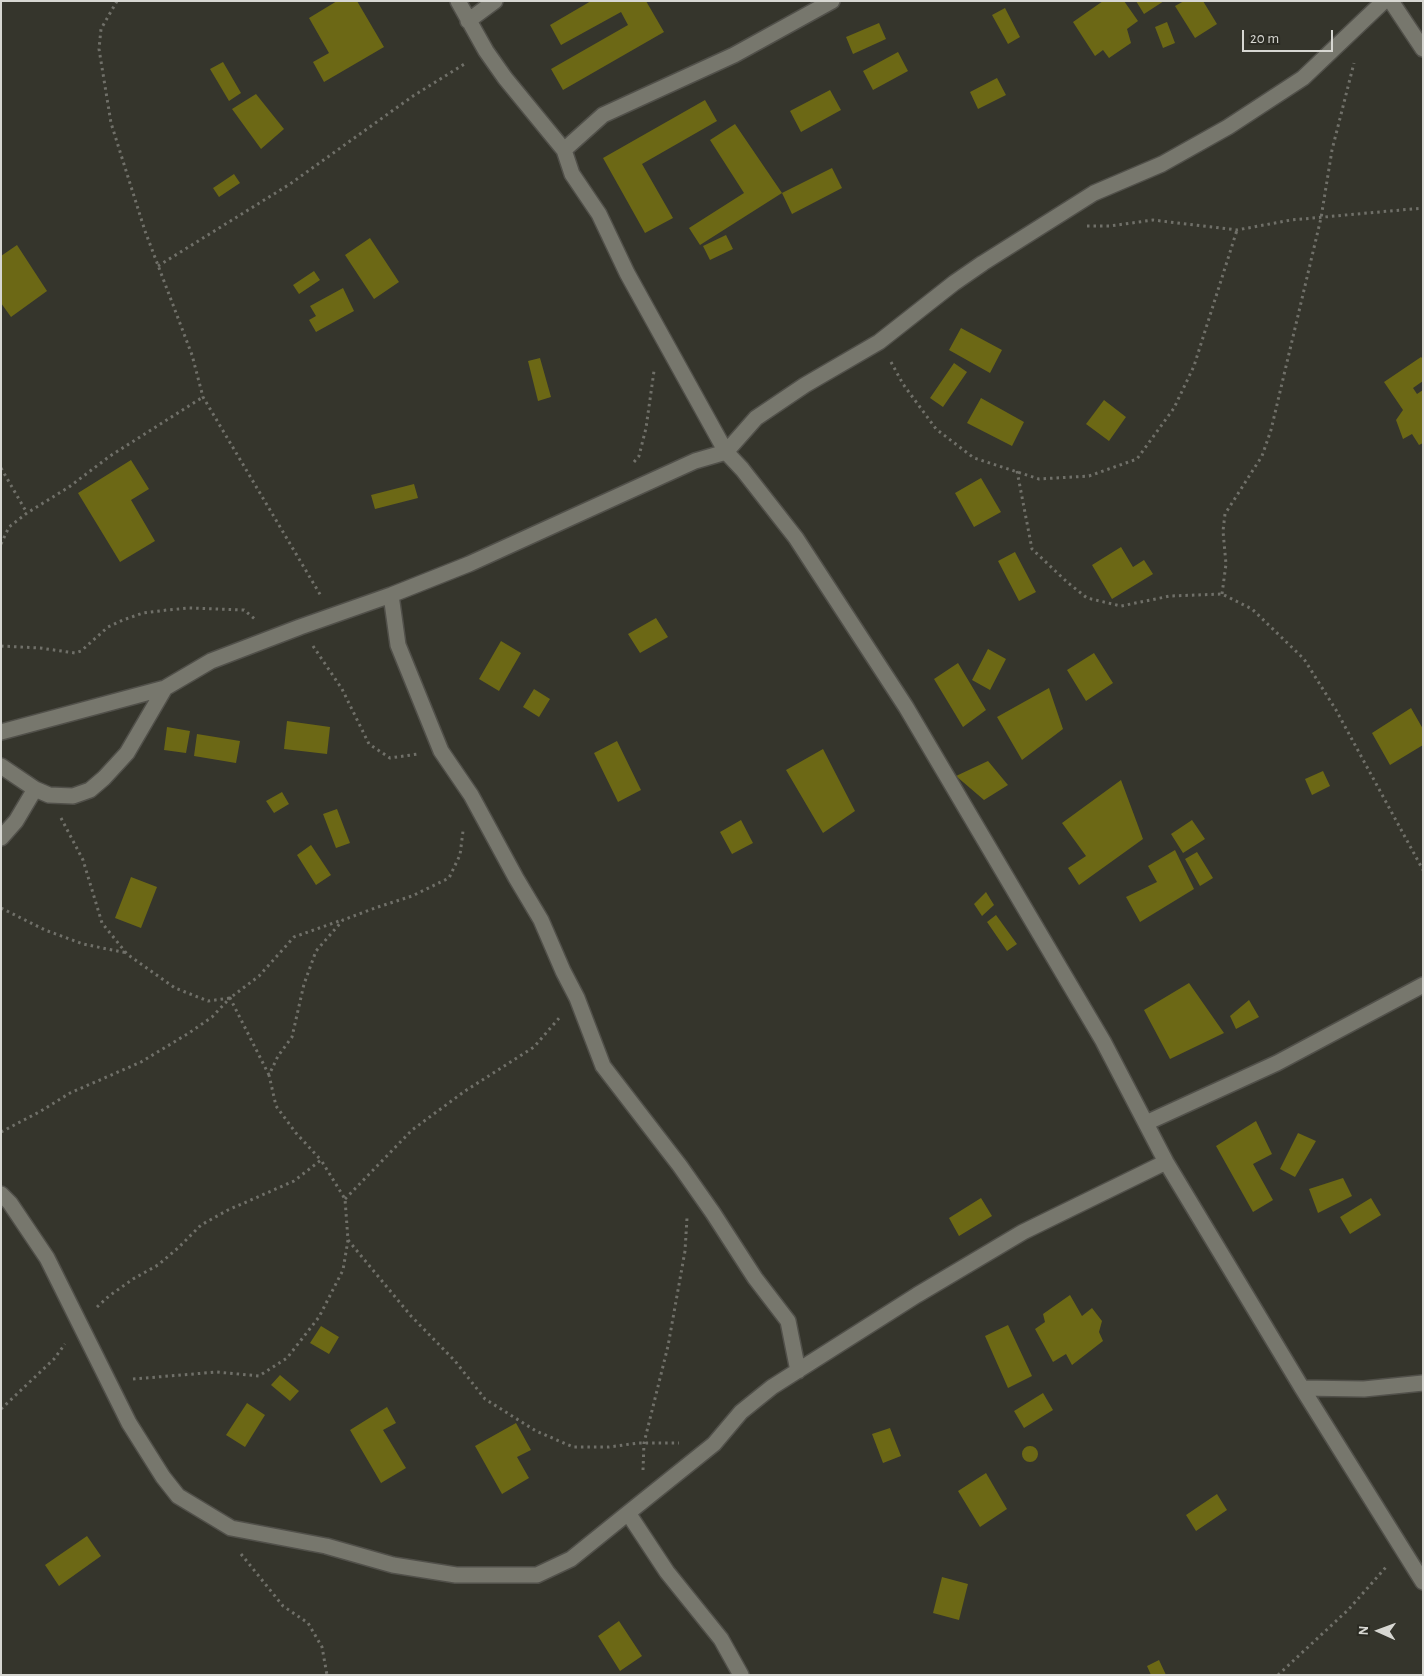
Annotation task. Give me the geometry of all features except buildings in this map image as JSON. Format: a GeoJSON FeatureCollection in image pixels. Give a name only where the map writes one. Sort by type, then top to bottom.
{"type":"FeatureCollection","features":[{"type":"Feature","properties":{"kind":"street"},"geometry":{"type":"LineString","coordinates":[[458,1],[486,51],[564,150],[572,174],[598,214],[626,273],[662,334],[726,452],[742,469],[796,538],[906,708],[1103,1041],[1166,1162],[1302,1388],[1423,1582]]}},
{"type":"Feature","properties":{"kind":"street"},"geometry":{"type":"LineString","coordinates":[[468,21],[495,1]]}},
{"type":"Feature","properties":{"kind":"street"},"geometry":{"type":"LineString","coordinates":[[564,150],[603,115],[734,55],[832,1]]}},
{"type":"Feature","properties":{"kind":"street"},"geometry":{"type":"LineString","coordinates":[[1,732],[165,688],[211,662],[286,632],[391,595],[470,564],[695,461],[726,452],[756,418],[805,385],[879,342],[954,282],[1094,193],[1162,164],[1228,127],[1303,78],[1384,1]]}},
{"type":"Feature","properties":{"kind":"street"},"geometry":{"type":"LineString","coordinates":[[1390,1],[1423,49]]}},
{"type":"Feature","properties":{"kind":"street"},"geometry":{"type":"LineString","coordinates":[[391,595],[398,645],[441,751],[471,795],[541,920],[577,998],[603,1066],[690,1180],[755,1278],[788,1321],[798,1371]]}},
{"type":"Feature","properties":{"kind":"street"},"geometry":{"type":"LineString","coordinates":[[1,766],[35,789],[49,795],[73,796],[90,790],[127,753],[165,688]]}},
{"type":"Feature","properties":{"kind":"street"},"geometry":{"type":"LineString","coordinates":[[1,838],[16,821],[35,789]]}},
{"type":"Feature","properties":{"kind":"street"},"geometry":{"type":"LineString","coordinates":[[1146,1123],[1277,1063],[1423,985]]}},
{"type":"Feature","properties":{"kind":"street"},"geometry":{"type":"LineString","coordinates":[[1,1194],[10,1203],[47,1258],[129,1423],[163,1477],[178,1496],[231,1528],[326,1546],[393,1565],[456,1575],[537,1575],[571,1559],[642,1502],[714,1444],[741,1412],[772,1386],[917,1295],[1023,1232],[1166,1162]]}},
{"type":"Feature","properties":{"kind":"street"},"geometry":{"type":"LineString","coordinates":[[1302,1388],[1364,1389],[1423,1384]]}},
{"type":"Feature","properties":{"kind":"street"},"geometry":{"type":"LineString","coordinates":[[628,1513],[667,1572],[721,1639],[742,1675]]}},
{"type":"Feature","properties":{"kind":"path"},"geometry":{"type":"LineString","coordinates":[[117,1],[101,29],[99,49],[109,113],[145,231],[192,355],[203,397],[332,615]]}},
{"type":"Feature","properties":{"kind":"path"},"geometry":{"type":"LineString","coordinates":[[158,266],[290,184],[413,96],[486,51]]}},
{"type":"Feature","properties":{"kind":"path"},"geometry":{"type":"LineString","coordinates":[[1222,594],[1226,564],[1223,531],[1225,514],[1262,456],[1271,430],[1321,218],[1332,150],[1356,56]]}},
{"type":"Feature","properties":{"kind":"path"},"geometry":{"type":"LineString","coordinates":[[1084,226],[1110,226],[1153,220],[1237,230],[1291,220],[1423,208]]}},
{"type":"Feature","properties":{"kind":"path"},"geometry":{"type":"LineString","coordinates":[[879,342],[904,384],[936,429],[974,458],[1038,479],[1089,476],[1138,459],[1174,408],[1194,366],[1237,230]]}},
{"type":"Feature","properties":{"kind":"path"},"geometry":{"type":"LineString","coordinates":[[633,463],[639,456],[646,428],[651,387],[662,334]]}},
{"type":"Feature","properties":{"kind":"path"},"geometry":{"type":"LineString","coordinates":[[1,544],[10,527],[26,513],[69,487],[110,456],[203,397]]}},
{"type":"Feature","properties":{"kind":"path"},"geometry":{"type":"LineString","coordinates":[[1,468],[26,513]]}},
{"type":"Feature","properties":{"kind":"path"},"geometry":{"type":"LineString","coordinates":[[1017,471],[1032,550],[1066,582],[1088,598],[1121,606],[1170,596],[1222,594],[1252,609],[1304,659],[1350,736],[1423,870]]}},
{"type":"Feature","properties":{"kind":"path"},"geometry":{"type":"LineString","coordinates":[[1,646],[40,648],[75,653],[81,651],[108,627],[123,620],[143,613],[189,608],[244,610],[255,620],[286,632]]}},
{"type":"Feature","properties":{"kind":"path"},"geometry":{"type":"LineString","coordinates":[[300,627],[342,689],[369,744],[390,758],[441,751]]}},
{"type":"Feature","properties":{"kind":"path"},"geometry":{"type":"LineString","coordinates":[[49,795],[83,860],[102,923],[128,954],[175,988],[208,1001],[230,998]]}},
{"type":"Feature","properties":{"kind":"path"},"geometry":{"type":"LineString","coordinates":[[1,1132],[70,1093],[141,1062],[189,1033],[212,1016],[230,998],[258,976],[294,937],[412,896],[449,878],[460,855],[466,813],[471,795]]}},
{"type":"Feature","properties":{"kind":"path"},"geometry":{"type":"LineString","coordinates":[[1,908],[45,930],[83,944],[128,954]]}},
{"type":"Feature","properties":{"kind":"path"},"geometry":{"type":"LineString","coordinates":[[269,1076],[278,1056],[292,1037],[304,984],[316,951],[343,920]]}},
{"type":"Feature","properties":{"kind":"path"},"geometry":{"type":"LineString","coordinates":[[108,1381],[217,1372],[259,1376],[287,1358],[319,1317],[342,1270],[348,1240],[344,1199],[321,1160],[296,1133],[276,1106],[269,1076],[230,998]]}},
{"type":"Feature","properties":{"kind":"path"},"geometry":{"type":"LineString","coordinates":[[344,1199],[412,1130],[465,1091],[534,1047],[577,998]]}},
{"type":"Feature","properties":{"kind":"path"},"geometry":{"type":"LineString","coordinates":[[1,1410],[54,1359],[80,1324],[109,1296],[133,1279],[158,1265],[201,1225],[228,1210],[294,1181],[321,1160]]}},
{"type":"Feature","properties":{"kind":"path"},"geometry":{"type":"LineString","coordinates":[[642,1502],[644,1443],[668,1346],[685,1251],[690,1180]]}},
{"type":"Feature","properties":{"kind":"path"},"geometry":{"type":"LineString","coordinates":[[348,1240],[411,1316],[455,1361],[485,1399],[536,1431],[572,1447],[609,1447],[644,1443]]}},
{"type":"Feature","properties":{"kind":"path"},"geometry":{"type":"LineString","coordinates":[[1278,1675],[1349,1609],[1402,1548]]}},
{"type":"Feature","properties":{"kind":"path"},"geometry":{"type":"LineString","coordinates":[[238,1551],[283,1606],[308,1623],[322,1647],[327,1675]]}}]}
